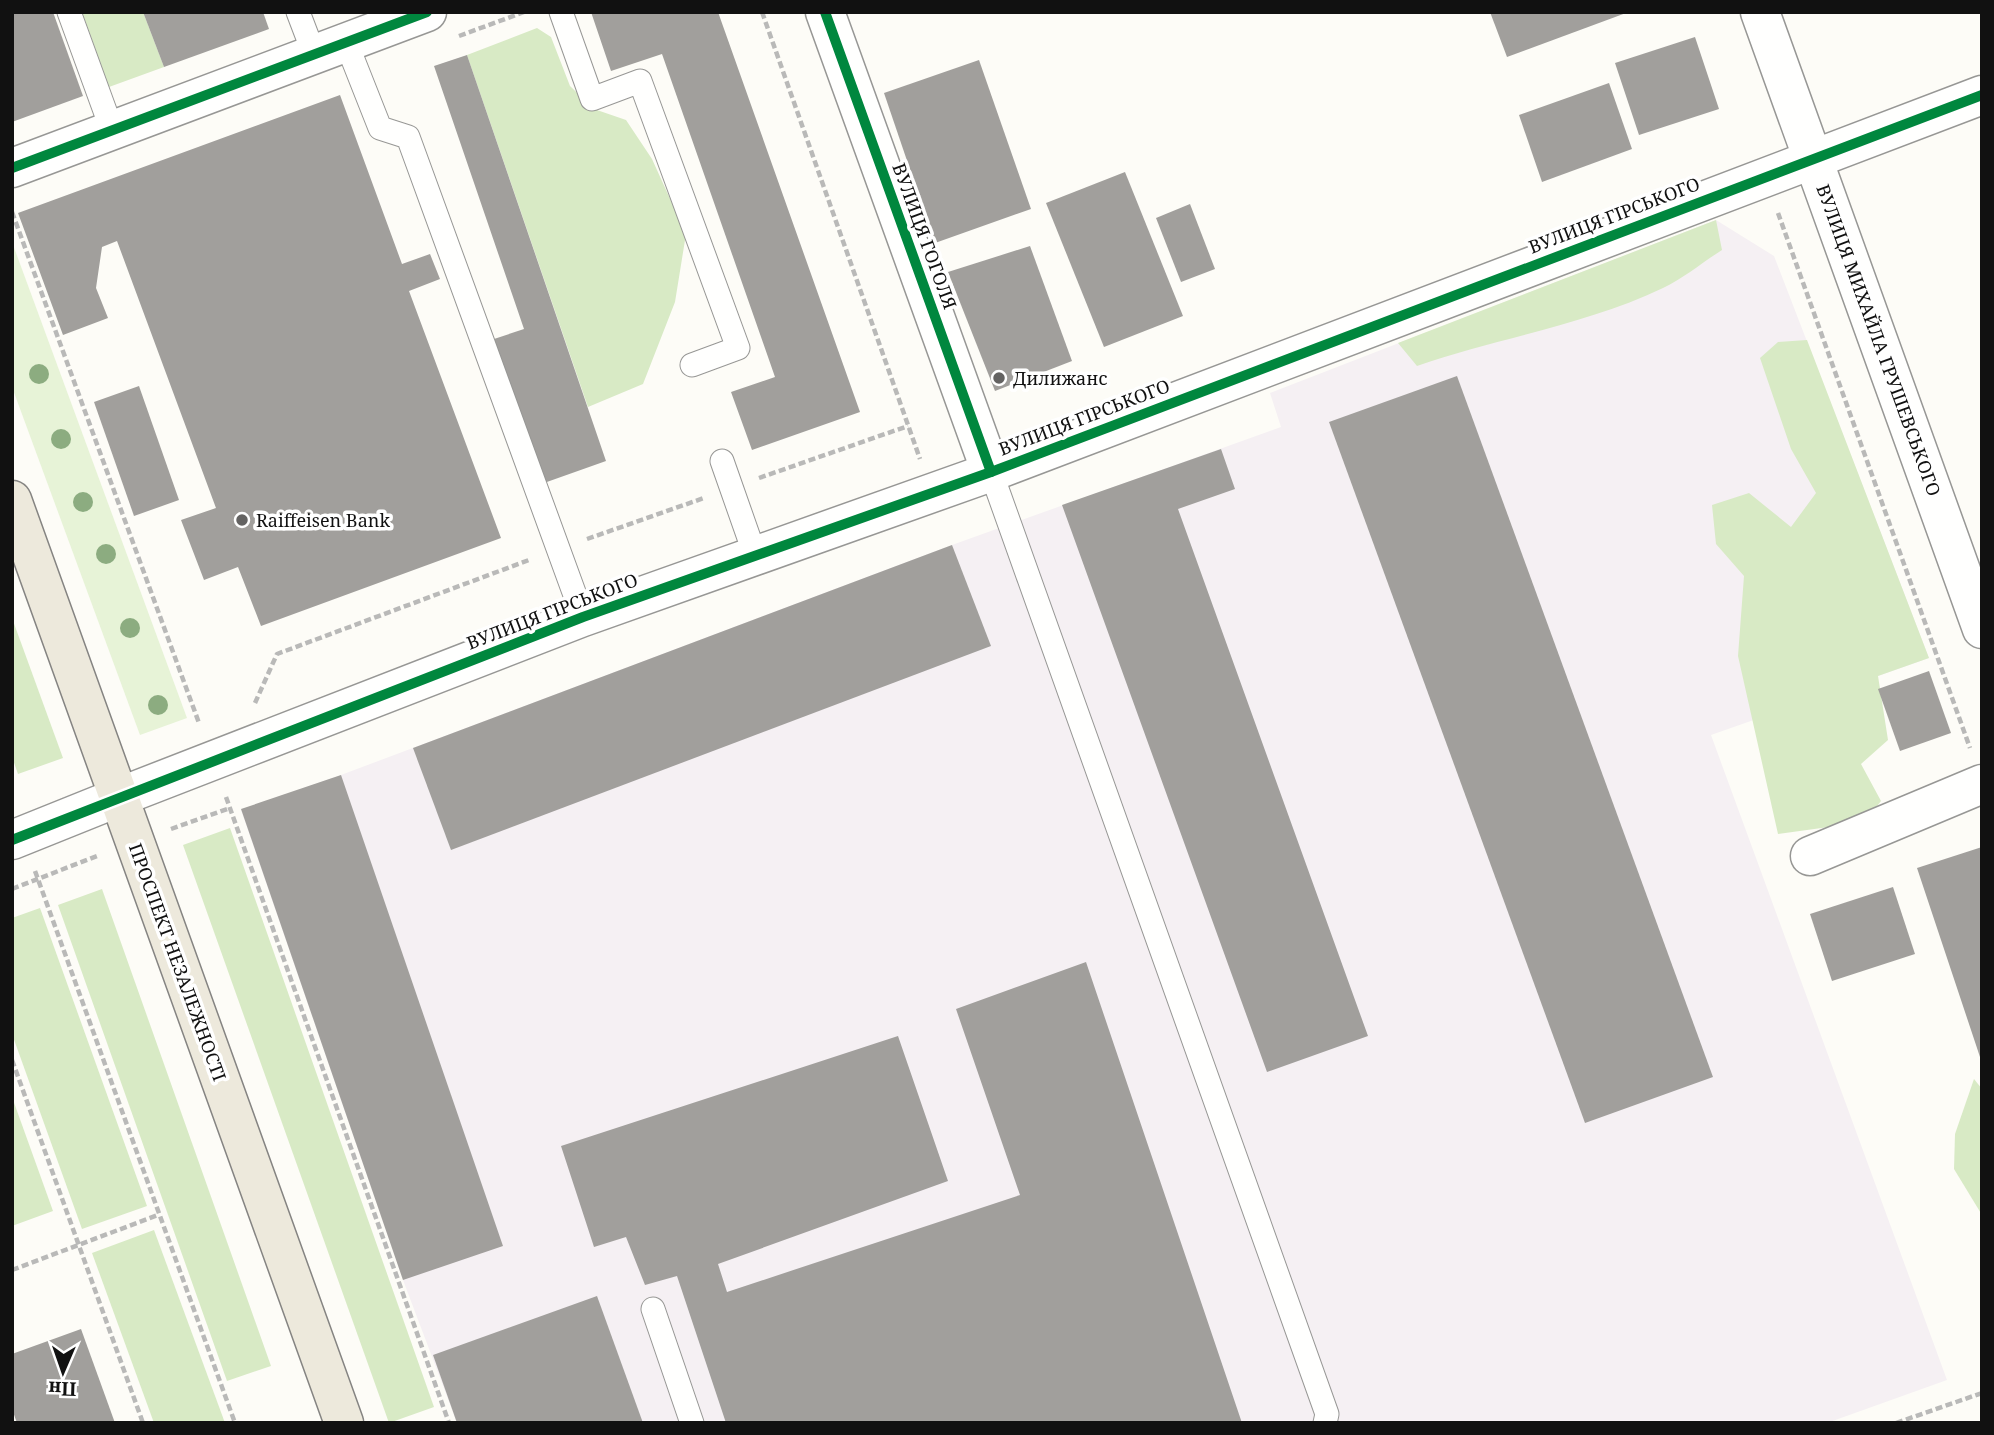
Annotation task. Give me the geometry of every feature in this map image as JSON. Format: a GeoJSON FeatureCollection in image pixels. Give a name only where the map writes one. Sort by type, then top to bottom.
{"type":"FeatureCollection","features":[{"type":"Feature","properties":{"kind":"main road","name":"ПРОСПЕКТ НЕЗАЛЕЖНОСТІ"},"geometry":{"type":"LineString","coordinates":[[12,500],[344,1423]]}},
{"type":"Feature","properties":{"kind":"street","name":"ВУЛИЦЯ ГОГОЛЯ"},"geometry":{"type":"LineString","coordinates":[[825,12],[991,472]]}},
{"type":"Feature","properties":{"kind":"street","name":"ВУЛИЦЯ МИХАЙЛА ГРУШЕВСЬКОГО"},"geometry":{"type":"LineString","coordinates":[[1760,12],[1815,158],[1982,629]]}},
{"type":"Feature","properties":{"kind":"street"},"geometry":{"type":"LineString","coordinates":[[12,168],[330,48],[404,16]]}},
{"type":"Feature","properties":{"kind":"street","name":"ВУЛИЦЯ ГІРСЬКОГО"},"geometry":{"type":"LineString","coordinates":[[18,837],[583,617],[991,472],[1982,95]]}},
{"type":"Feature","properties":{"kind":"street"},"geometry":{"type":"LineString","coordinates":[[1811,856],[1977,770]]}},
{"type":"Feature","properties":{"kind":"lane"},"geometry":{"type":"LineString","coordinates":[[69,12],[112,130]]}},
{"type":"Feature","properties":{"kind":"lane"},"geometry":{"type":"LineString","coordinates":[[298,12],[330,48],[380,128],[408,137],[583,617]]}},
{"type":"Feature","properties":{"kind":"lane"},"geometry":{"type":"LineString","coordinates":[[561,12],[592,99],[640,81],[738,348],[692,365]]}},
{"type":"Feature","properties":{"kind":"lane"},"geometry":{"type":"LineString","coordinates":[[722,461],[755,555]]}},
{"type":"Feature","properties":{"kind":"lane"},"geometry":{"type":"LineString","coordinates":[[991,472],[1323,1401],[1327,1414],[1325,1423]]}},
{"type":"Feature","properties":{"kind":"lane"},"geometry":{"type":"LineString","coordinates":[[653,1309],[692,1423]]}},
{"type":"Feature","properties":{"kind":"path"},"geometry":{"type":"LineString","coordinates":[[762,12],[932,492]]}},
{"type":"Feature","properties":{"kind":"path"},"geometry":{"type":"LineString","coordinates":[[1765,176],[1977,770]]}},
{"type":"Feature","properties":{"kind":"path"},"geometry":{"type":"LineString","coordinates":[[12,212],[213,760],[449,1423]]}},
{"type":"Feature","properties":{"kind":"path"},"geometry":{"type":"LineString","coordinates":[[18,837],[235,1423]]}},
{"type":"Feature","properties":{"kind":"path"},"geometry":{"type":"LineString","coordinates":[[12,1060],[143,1423]]}},
{"type":"Feature","properties":{"kind":"path"},"geometry":{"type":"LineString","coordinates":[[12,1270],[158,1215]]}},
{"type":"Feature","properties":{"kind":"path"},"geometry":{"type":"LineString","coordinates":[[1896,1423],[1982,1393]]}},
{"type":"Feature","properties":{"kind":"shaded area"},"geometry":{"type":"Polygon","coordinates":[[[1716,220],[1774,256],[1929,658],[1711,735],[1947,1380],[1827,1423],[457,1423],[403,1280],[241,810],[341,775],[952,545],[1281,427],[1270,393],[1716,220]]]}},
{"type":"Feature","properties":{"kind":"green space"},"geometry":{"type":"Polygon","coordinates":[[[82,12],[143,12],[164,67],[109,87],[82,12]]]}},
{"type":"Feature","properties":{"kind":"green space"},"geometry":{"type":"Polygon","coordinates":[[[537,28],[551,37],[570,86],[594,109],[626,120],[652,159],[686,234],[675,302],[643,384],[588,407],[467,55],[537,28]]]}},
{"type":"Feature","properties":{"kind":"green space"},"geometry":{"type":"Polygon","coordinates":[[[1716,220],[1722,250],[1671,284],[1634,301],[1572,322],[1417,366],[1398,343],[1716,220]]]}},
{"type":"Feature","properties":{"kind":"green space"},"geometry":{"type":"Polygon","coordinates":[[[12,242],[187,718],[140,735],[12,387],[12,242]]]}},
{"type":"Feature","properties":{"kind":"green space"},"geometry":{"type":"Polygon","coordinates":[[[1807,340],[1929,658],[1878,676],[1888,740],[1861,764],[1881,801],[1865,822],[1778,834],[1738,656],[1744,576],[1716,544],[1712,505],[1749,493],[1791,527],[1816,493],[1791,449],[1760,358],[1778,342],[1807,340]]]}},
{"type":"Feature","properties":{"kind":"green space"},"geometry":{"type":"Polygon","coordinates":[[[12,618],[63,758],[18,774],[12,757],[12,618]]]}},
{"type":"Feature","properties":{"kind":"green space"},"geometry":{"type":"Polygon","coordinates":[[[230,828],[434,1407],[389,1423],[183,845],[230,828]]]}},
{"type":"Feature","properties":{"kind":"green space"},"geometry":{"type":"Polygon","coordinates":[[[102,889],[271,1366],[227,1381],[58,905],[102,889]]]}},
{"type":"Feature","properties":{"kind":"green space"},"geometry":{"type":"Polygon","coordinates":[[[40,908],[147,1206],[82,1229],[12,1034],[12,918],[40,908]]]}},
{"type":"Feature","properties":{"kind":"green space"},"geometry":{"type":"Polygon","coordinates":[[[1974,1079],[1982,1089],[1982,1215],[1954,1169],[1955,1134],[1974,1079]]]}},
{"type":"Feature","properties":{"kind":"green space"},"geometry":{"type":"Polygon","coordinates":[[[12,1097],[53,1211],[12,1226],[12,1097]]]}},
{"type":"Feature","properties":{"kind":"green space"},"geometry":{"type":"Polygon","coordinates":[[[154,1230],[225,1423],[154,1423],[92,1253],[154,1230]]]}},
{"type":"Feature","properties":{"kind":"building"},"geometry":{"type":"Polygon","coordinates":[[[12,12],[53,12],[83,96],[12,122],[12,12]]]}},
{"type":"Feature","properties":{"kind":"building"},"geometry":{"type":"Polygon","coordinates":[[[143,12],[263,12],[269,29],[164,67],[143,12]]]}},
{"type":"Feature","properties":{"kind":"building"},"geometry":{"type":"Polygon","coordinates":[[[591,12],[718,12],[860,412],[752,450],[731,392],[775,377],[662,54],[611,71],[591,12]]]}},
{"type":"Feature","properties":{"kind":"building"},"geometry":{"type":"Polygon","coordinates":[[[1490,12],[1626,12],[1626,13],[1507,57],[1490,12]]]}},
{"type":"Feature","properties":{"kind":"building"},"geometry":{"type":"Polygon","coordinates":[[[1695,37],[1719,109],[1639,135],[1615,63],[1695,37]]]}},
{"type":"Feature","properties":{"kind":"building"},"geometry":{"type":"Polygon","coordinates":[[[467,55],[606,461],[544,483],[494,339],[524,329],[434,66],[467,55]]]}},
{"type":"Feature","properties":{"kind":"building"},"geometry":{"type":"Polygon","coordinates":[[[979,60],[1031,209],[935,243],[884,93],[979,60]]]}},
{"type":"Feature","properties":{"kind":"building"},"geometry":{"type":"Polygon","coordinates":[[[1609,83],[1632,149],[1542,182],[1519,115],[1609,83]]]}},
{"type":"Feature","properties":{"kind":"building"},"geometry":{"type":"Polygon","coordinates":[[[340,95],[402,264],[430,254],[440,279],[409,291],[501,538],[261,626],[238,567],[204,580],[181,520],[216,508],[117,241],[102,247],[96,288],[108,318],[63,335],[18,213],[340,95]]]}},
{"type":"Feature","properties":{"kind":"building"},"geometry":{"type":"Polygon","coordinates":[[[1125,172],[1183,316],[1104,347],[1046,203],[1125,172]]]}},
{"type":"Feature","properties":{"kind":"building"},"geometry":{"type":"Polygon","coordinates":[[[1190,204],[1215,269],[1181,282],[1156,218],[1190,204]]]}},
{"type":"Feature","properties":{"kind":"building"},"geometry":{"type":"Polygon","coordinates":[[[1030,246],[1072,361],[995,391],[948,272],[1030,246]]]}},
{"type":"Feature","properties":{"kind":"building"},"geometry":{"type":"Polygon","coordinates":[[[1457,376],[1713,1077],[1585,1123],[1329,422],[1457,376]]]}},
{"type":"Feature","properties":{"kind":"building"},"geometry":{"type":"Polygon","coordinates":[[[139,386],[179,500],[134,516],[94,402],[139,386]]]}},
{"type":"Feature","properties":{"kind":"building"},"geometry":{"type":"Polygon","coordinates":[[[1221,449],[1235,489],[1178,509],[1368,1036],[1267,1072],[1062,505],[1221,449]]]}},
{"type":"Feature","properties":{"kind":"building"},"geometry":{"type":"Polygon","coordinates":[[[952,545],[991,646],[451,850],[413,748],[952,545]]]}},
{"type":"Feature","properties":{"kind":"building"},"geometry":{"type":"Polygon","coordinates":[[[1929,671],[1951,733],[1900,751],[1878,689],[1929,671]]]}},
{"type":"Feature","properties":{"kind":"building"},"geometry":{"type":"Polygon","coordinates":[[[341,775],[503,1246],[403,1280],[241,809],[341,775]]]}},
{"type":"Feature","properties":{"kind":"building"},"geometry":{"type":"Polygon","coordinates":[[[1982,847],[1982,1060],[1981,1060],[1917,868],[1982,847]]]}},
{"type":"Feature","properties":{"kind":"building"},"geometry":{"type":"Polygon","coordinates":[[[1893,887],[1915,954],[1832,981],[1810,914],[1893,887]]]}},
{"type":"Feature","properties":{"kind":"building"},"geometry":{"type":"Polygon","coordinates":[[[1086,962],[1242,1423],[726,1423],[677,1276],[645,1285],[626,1237],[594,1247],[561,1146],[898,1036],[948,1181],[718,1264],[727,1292],[1020,1195],[956,1009],[1086,962]]]}},
{"type":"Feature","properties":{"kind":"building"},"geometry":{"type":"Polygon","coordinates":[[[597,1296],[643,1423],[457,1423],[433,1355],[597,1296]]]}},
{"type":"Feature","properties":{"kind":"building"},"geometry":{"type":"Polygon","coordinates":[[[81,1329],[115,1423],[17,1423],[12,1409],[12,1354],[81,1329]]]}},
{"type":"Feature","properties":{"kind":"cycle path"},"geometry":{"type":"LineString","coordinates":[[12,168],[427,12]]}},
{"type":"Feature","properties":{"kind":"cycle path"},"geometry":{"type":"LineString","coordinates":[[825,12],[991,472]]}},
{"type":"Feature","properties":{"kind":"cycle path"},"geometry":{"type":"LineString","coordinates":[[12,840],[583,617],[991,472],[1982,95]]}},
{"type":"Feature","properties":{"kind":"place","name":"Дилижанс"},"geometry":{"type":"Point","coordinates":[999,378]}},
{"type":"Feature","properties":{"kind":"place","name":"Raiffeisen Bank"},"geometry":{"type":"Point","coordinates":[242,520]}}]}
